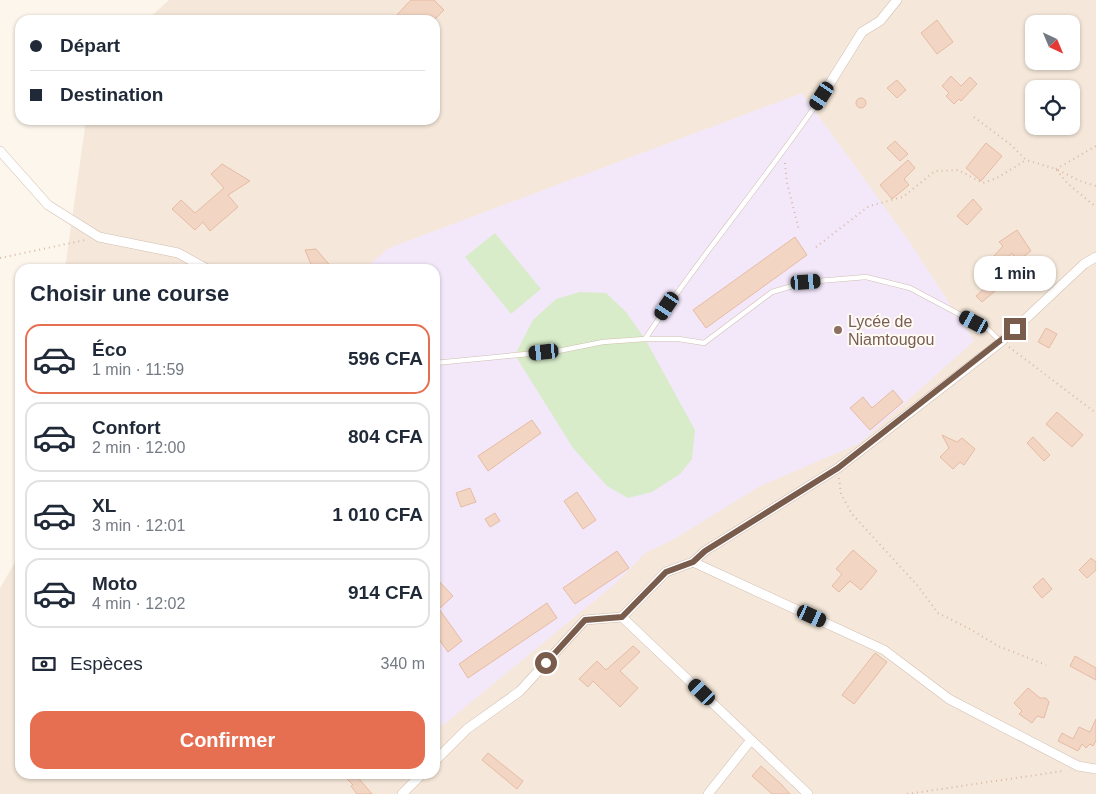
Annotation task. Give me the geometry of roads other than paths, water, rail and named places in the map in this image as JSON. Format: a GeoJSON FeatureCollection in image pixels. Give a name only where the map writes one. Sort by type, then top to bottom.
{"type":"FeatureCollection","features":[{"type":"Feature","properties":{"kind":"street"},"geometry":{"type":"LineString","coordinates":[[822,96],[862,32],[880,21],[898,0]]}},
{"type":"Feature","properties":{"kind":"street"},"geometry":{"type":"LineString","coordinates":[[0,151],[48,204],[99,237],[178,253],[198,264]]}},
{"type":"Feature","properties":{"kind":"street"},"geometry":{"type":"LineString","coordinates":[[440,756],[467,729],[520,691],[585,620],[622,617],[666,572],[693,562],[705,551],[838,468],[1001,342],[1084,264],[1096,257]]}},
{"type":"Feature","properties":{"kind":"street"},"geometry":{"type":"LineString","coordinates":[[693,562],[884,650],[950,699],[1078,766],[1096,769]]}},
{"type":"Feature","properties":{"kind":"street"},"geometry":{"type":"LineString","coordinates":[[622,617],[808,794]]}},
{"type":"Feature","properties":{"kind":"street"},"geometry":{"type":"LineString","coordinates":[[708,794],[751,740]]}},
{"type":"Feature","properties":{"kind":"street"},"geometry":{"type":"LineString","coordinates":[[402,794],[417,779]]}},
{"type":"Feature","properties":{"kind":"lane"},"geometry":{"type":"LineString","coordinates":[[645,339],[678,290],[784,153],[822,96]]}},
{"type":"Feature","properties":{"kind":"lane"},"geometry":{"type":"LineString","coordinates":[[440,363],[558,351],[603,342],[679,339],[704,343],[772,292],[806,282],[866,277],[910,288],[989,330],[1001,342]]}},
{"type":"Feature","properties":{"kind":"place","name":"Lycée de Niamtougou"},"geometry":{"type":"Point","coordinates":[838,330]}}]}
